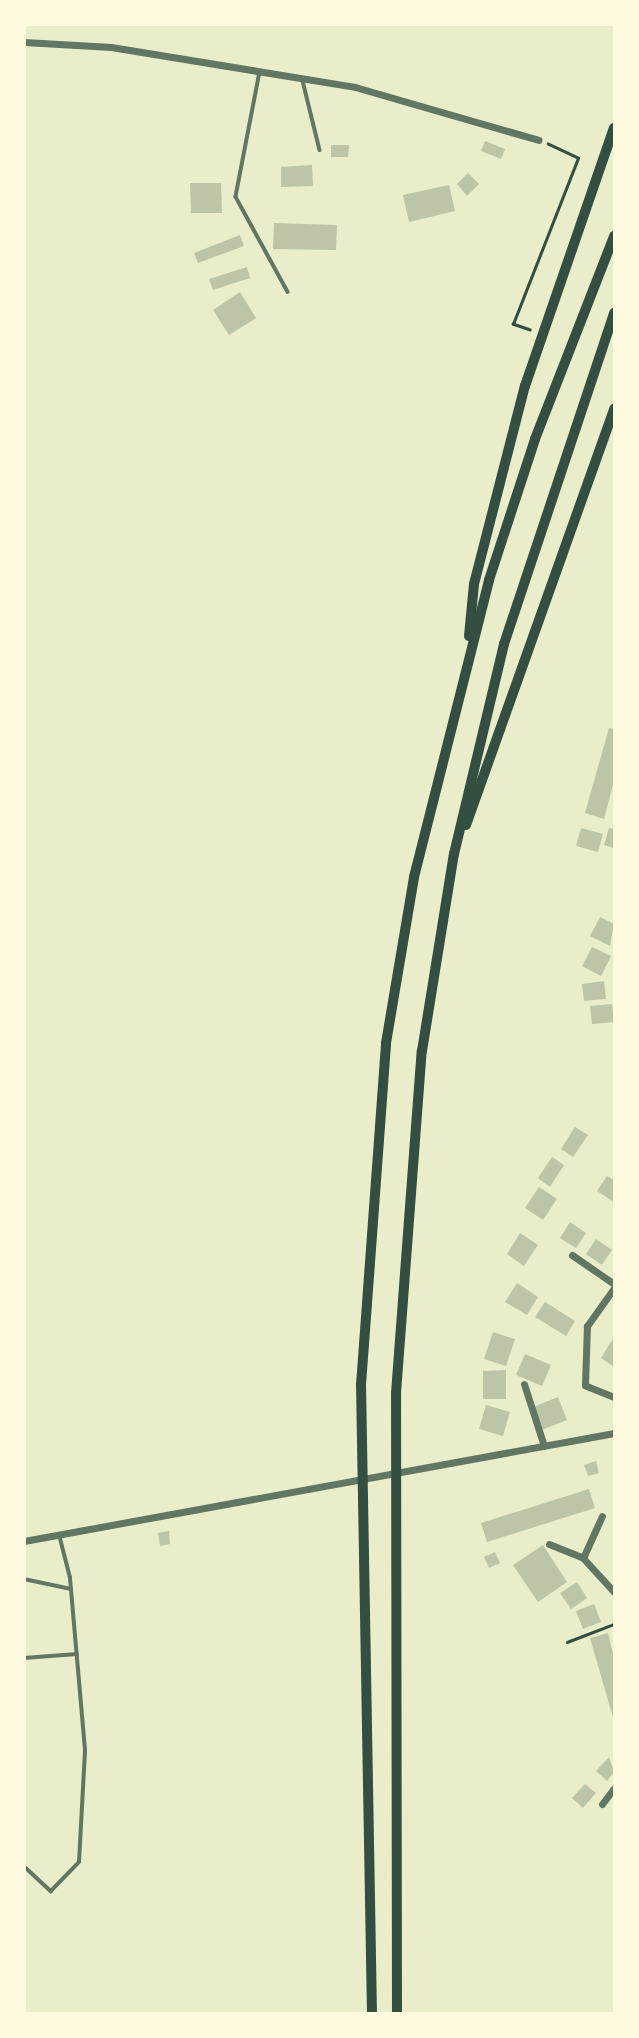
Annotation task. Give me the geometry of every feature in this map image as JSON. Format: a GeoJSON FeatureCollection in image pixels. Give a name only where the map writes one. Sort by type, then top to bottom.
{"type":"FeatureCollection","features":[{"type":"Feature","properties":{"kind":"highway"},"geometry":{"type":"LineString","coordinates":[[466,667],[474,584],[525,386],[614,128]]}},
{"type":"Feature","properties":{"kind":"highway"},"geometry":{"type":"LineString","coordinates":[[372,2014],[361,1385],[370,1217],[386,1043],[414,877],[466,667],[535,439],[614,236]]}},
{"type":"Feature","properties":{"kind":"highway"},"geometry":{"type":"LineString","coordinates":[[397,2014],[396,1393],[422,1051],[454,854],[518,594],[614,313]]}},
{"type":"Feature","properties":{"kind":"highway"},"geometry":{"type":"LineString","coordinates":[[454,854],[614,409]]}},
{"type":"Feature","properties":{"kind":"street"},"geometry":{"type":"LineString","coordinates":[[24,42],[111,47],[260,70],[302,78],[539,140]]}},
{"type":"Feature","properties":{"kind":"street"},"geometry":{"type":"LineString","coordinates":[[572,1255],[614,1286],[587,1326],[584,1385],[614,1397]]}},
{"type":"Feature","properties":{"kind":"street"},"geometry":{"type":"LineString","coordinates":[[524,1384],[544,1446]]}},
{"type":"Feature","properties":{"kind":"street"},"geometry":{"type":"LineString","coordinates":[[24,1541],[484,1459],[614,1433]]}},
{"type":"Feature","properties":{"kind":"street"},"geometry":{"type":"LineString","coordinates":[[583,1558],[602,1516]]}},
{"type":"Feature","properties":{"kind":"street"},"geometry":{"type":"LineString","coordinates":[[549,1544],[583,1558],[614,1592]]}},
{"type":"Feature","properties":{"kind":"street"},"geometry":{"type":"LineString","coordinates":[[603,1804],[614,1788]]}},
{"type":"Feature","properties":{"kind":"lane"},"geometry":{"type":"LineString","coordinates":[[260,70],[236,197],[288,292]]}},
{"type":"Feature","properties":{"kind":"lane"},"geometry":{"type":"LineString","coordinates":[[302,78],[320,150]]}},
{"type":"Feature","properties":{"kind":"lane"},"geometry":{"type":"LineString","coordinates":[[24,1866],[51,1891],[79,1863],[85,1750],[71,1589],[58,1533]]}},
{"type":"Feature","properties":{"kind":"lane"},"geometry":{"type":"LineString","coordinates":[[24,1579],[71,1589]]}},
{"type":"Feature","properties":{"kind":"lane"},"geometry":{"type":"LineString","coordinates":[[24,1658],[77,1654]]}},
{"type":"Feature","properties":{"kind":"path"},"geometry":{"type":"LineString","coordinates":[[513,324],[578,159],[539,140]]}},
{"type":"Feature","properties":{"kind":"path"},"geometry":{"type":"LineString","coordinates":[[567,1642],[614,1624]]}},
{"type":"Feature","properties":{"kind":"building"},"geometry":{"type":"Polygon","coordinates":[[[485,141],[505,149],[501,159],[481,151],[485,141]]]}},
{"type":"Feature","properties":{"kind":"building"},"geometry":{"type":"Polygon","coordinates":[[[331,145],[349,145],[348,157],[331,157],[331,145]]]}},
{"type":"Feature","properties":{"kind":"building"},"geometry":{"type":"Polygon","coordinates":[[[312,165],[313,186],[281,187],[281,167],[312,165]]]}},
{"type":"Feature","properties":{"kind":"building"},"geometry":{"type":"Polygon","coordinates":[[[468,173],[479,184],[467,196],[457,184],[468,173]]]}},
{"type":"Feature","properties":{"kind":"building"},"geometry":{"type":"Polygon","coordinates":[[[190,183],[221,183],[222,213],[191,213],[190,183]]]}},
{"type":"Feature","properties":{"kind":"building"},"geometry":{"type":"Polygon","coordinates":[[[449,185],[455,211],[409,222],[403,195],[449,185]]]}},
{"type":"Feature","properties":{"kind":"building"},"geometry":{"type":"Polygon","coordinates":[[[274,223],[337,225],[336,250],[273,249],[274,223]]]}},
{"type":"Feature","properties":{"kind":"building"},"geometry":{"type":"Polygon","coordinates":[[[240,235],[244,246],[198,263],[194,253],[240,235]]]}},
{"type":"Feature","properties":{"kind":"building"},"geometry":{"type":"Polygon","coordinates":[[[247,267],[250,278],[213,290],[209,279],[247,267]]]}},
{"type":"Feature","properties":{"kind":"building"},"geometry":{"type":"Polygon","coordinates":[[[240,292],[256,318],[229,335],[213,310],[240,292]]]}},
{"type":"Feature","properties":{"kind":"building"},"geometry":{"type":"Polygon","coordinates":[[[609,728],[614,729],[614,781],[604,819],[585,813],[609,728]]]}},
{"type":"Feature","properties":{"kind":"building"},"geometry":{"type":"Polygon","coordinates":[[[581,828],[603,834],[598,852],[576,846],[581,828]]]}},
{"type":"Feature","properties":{"kind":"building"},"geometry":{"type":"Polygon","coordinates":[[[609,828],[614,829],[614,848],[604,845],[609,828]]]}},
{"type":"Feature","properties":{"kind":"building"},"geometry":{"type":"Polygon","coordinates":[[[600,917],[614,924],[610,946],[590,936],[600,917]]]}},
{"type":"Feature","properties":{"kind":"building"},"geometry":{"type":"Polygon","coordinates":[[[592,947],[611,956],[601,976],[582,966],[592,947]]]}},
{"type":"Feature","properties":{"kind":"building"},"geometry":{"type":"Polygon","coordinates":[[[604,981],[606,999],[584,1001],[582,984],[604,981]]]}},
{"type":"Feature","properties":{"kind":"building"},"geometry":{"type":"Polygon","coordinates":[[[612,1004],[614,1022],[592,1024],[590,1006],[612,1004]]]}},
{"type":"Feature","properties":{"kind":"building"},"geometry":{"type":"Polygon","coordinates":[[[575,1127],[588,1135],[573,1157],[561,1149],[575,1127]]]}},
{"type":"Feature","properties":{"kind":"building"},"geometry":{"type":"Polygon","coordinates":[[[552,1157],[564,1165],[550,1187],[538,1178],[552,1157]]]}},
{"type":"Feature","properties":{"kind":"building"},"geometry":{"type":"Polygon","coordinates":[[[607,1176],[614,1180],[614,1202],[597,1191],[607,1176]]]}},
{"type":"Feature","properties":{"kind":"building"},"geometry":{"type":"Polygon","coordinates":[[[539,1187],[557,1199],[543,1220],[525,1208],[539,1187]]]}},
{"type":"Feature","properties":{"kind":"building"},"geometry":{"type":"Polygon","coordinates":[[[570,1222],[586,1233],[576,1248],[560,1238],[570,1222]]]}},
{"type":"Feature","properties":{"kind":"building"},"geometry":{"type":"Polygon","coordinates":[[[520,1233],[538,1245],[524,1266],[507,1254],[520,1233]]]}},
{"type":"Feature","properties":{"kind":"building"},"geometry":{"type":"Polygon","coordinates":[[[596,1239],[612,1250],[602,1265],[586,1254],[596,1239]]]}},
{"type":"Feature","properties":{"kind":"building"},"geometry":{"type":"Polygon","coordinates":[[[517,1283],[538,1297],[527,1315],[505,1302],[517,1283]]]}},
{"type":"Feature","properties":{"kind":"building"},"geometry":{"type":"Polygon","coordinates":[[[545,1302],[575,1321],[566,1336],[535,1317],[545,1302]]]}},
{"type":"Feature","properties":{"kind":"building"},"geometry":{"type":"Polygon","coordinates":[[[493,1332],[515,1339],[506,1366],[484,1359],[493,1332]]]}},
{"type":"Feature","properties":{"kind":"building"},"geometry":{"type":"Polygon","coordinates":[[[614,1337],[614,1367],[601,1358],[614,1337]]]}},
{"type":"Feature","properties":{"kind":"building"},"geometry":{"type":"Polygon","coordinates":[[[525,1354],[551,1365],[542,1386],[516,1375],[525,1354]]]}},
{"type":"Feature","properties":{"kind":"building"},"geometry":{"type":"Polygon","coordinates":[[[506,1370],[506,1399],[483,1399],[483,1371],[506,1370]]]}},
{"type":"Feature","properties":{"kind":"building"},"geometry":{"type":"Polygon","coordinates":[[[558,1397],[567,1420],[542,1430],[533,1407],[558,1397]]]}},
{"type":"Feature","properties":{"kind":"building"},"geometry":{"type":"Polygon","coordinates":[[[486,1405],[510,1412],[503,1436],[479,1429],[486,1405]]]}},
{"type":"Feature","properties":{"kind":"building"},"geometry":{"type":"Polygon","coordinates":[[[596,1461],[599,1473],[588,1476],[584,1465],[596,1461]]]}},
{"type":"Feature","properties":{"kind":"building"},"geometry":{"type":"Polygon","coordinates":[[[589,1489],[595,1508],[487,1542],[481,1523],[589,1489]]]}},
{"type":"Feature","properties":{"kind":"building"},"geometry":{"type":"Polygon","coordinates":[[[169,1531],[170,1544],[160,1546],[158,1533],[169,1531]]]}},
{"type":"Feature","properties":{"kind":"building"},"geometry":{"type":"Polygon","coordinates":[[[543,1545],[567,1582],[538,1602],[513,1565],[543,1545]]]}},
{"type":"Feature","properties":{"kind":"building"},"geometry":{"type":"Polygon","coordinates":[[[495,1552],[500,1563],[489,1568],[484,1557],[495,1552]]]}},
{"type":"Feature","properties":{"kind":"building"},"geometry":{"type":"Polygon","coordinates":[[[577,1582],[587,1598],[571,1609],[560,1593],[577,1582]]]}},
{"type":"Feature","properties":{"kind":"building"},"geometry":{"type":"Polygon","coordinates":[[[594,1604],[601,1622],[583,1629],[576,1611],[594,1604]]]}},
{"type":"Feature","properties":{"kind":"building"},"geometry":{"type":"Polygon","coordinates":[[[608,1633],[614,1657],[614,1721],[590,1638],[608,1633]]]}},
{"type":"Feature","properties":{"kind":"building"},"geometry":{"type":"Polygon","coordinates":[[[609,1757],[614,1772],[607,1781],[596,1771],[609,1757]]]}},
{"type":"Feature","properties":{"kind":"building"},"geometry":{"type":"Polygon","coordinates":[[[585,1784],[596,1793],[583,1808],[572,1798],[585,1784]]]}}]}
